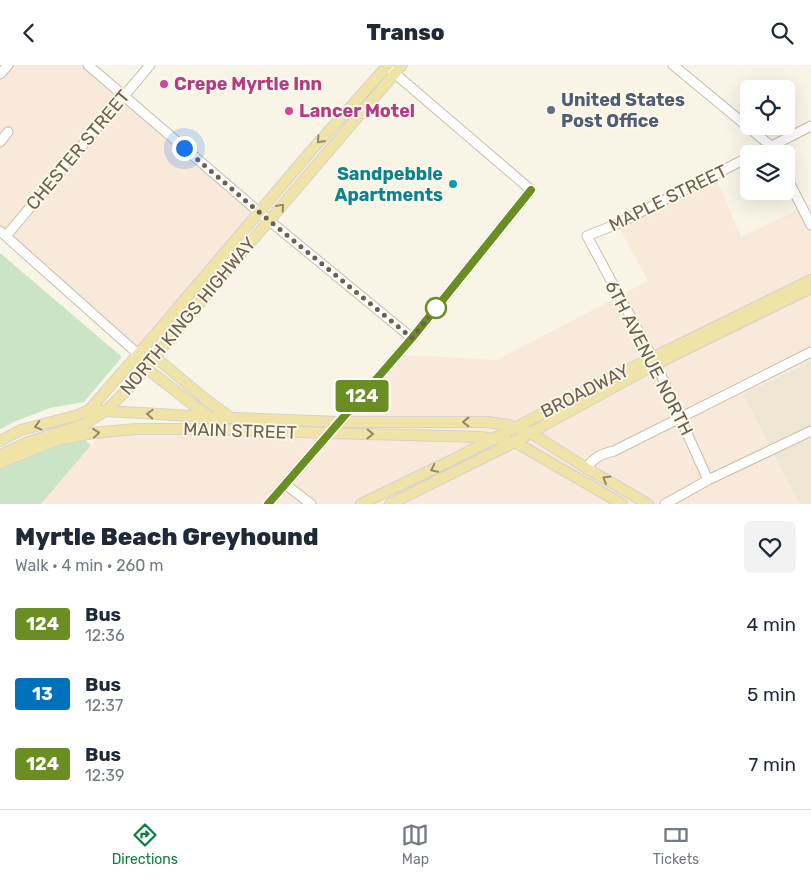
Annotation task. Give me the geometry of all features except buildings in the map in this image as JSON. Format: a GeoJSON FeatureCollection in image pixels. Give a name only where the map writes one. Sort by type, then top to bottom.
{"type":"FeatureCollection","features":[{"type":"Feature","properties":{"kind":"main road","name":"NORTH KINGS HIGHWAY"},"geometry":{"type":"LineString","coordinates":[[0,441],[21,430],[78,415],[89,410],[386,65]]}},
{"type":"Feature","properties":{"kind":"main road","name":"NORTH KINGS HIGHWAY"},"geometry":{"type":"LineString","coordinates":[[0,455],[28,442],[84,424],[105,411],[130,388],[269,220],[402,65]]}},
{"type":"Feature","properties":{"kind":"main road","name":"BROADWAY"},"geometry":{"type":"LineString","coordinates":[[390,504],[531,433],[654,361],[811,280]]}},
{"type":"Feature","properties":{"kind":"main road","name":"BROADWAY"},"geometry":{"type":"LineString","coordinates":[[361,504],[514,427],[811,288]]}},
{"type":"Feature","properties":{"kind":"main road"},"geometry":{"type":"LineString","coordinates":[[138,354],[155,357],[230,417]]}},
{"type":"Feature","properties":{"kind":"main road"},"geometry":{"type":"LineString","coordinates":[[138,354],[146,368],[228,430]]}},
{"type":"Feature","properties":{"kind":"main road","name":"MAIN STREET"},"geometry":{"type":"LineString","coordinates":[[89,410],[339,422],[488,422],[514,427],[531,433],[648,504]]}},
{"type":"Feature","properties":{"kind":"main road","name":"MAIN STREET"},"geometry":{"type":"LineString","coordinates":[[0,463],[57,440],[93,433],[135,429],[481,437],[514,442]]}},
{"type":"Feature","properties":{"kind":"main road"},"geometry":{"type":"LineString","coordinates":[[514,442],[622,504]]}},
{"type":"Feature","properties":{"kind":"street"},"geometry":{"type":"LineString","coordinates":[[0,74],[8,65]]}},
{"type":"Feature","properties":{"kind":"street"},"geometry":{"type":"LineString","coordinates":[[88,65],[260,213],[412,338]]}},
{"type":"Feature","properties":{"kind":"street","name":"CHESTER STREET"},"geometry":{"type":"LineString","coordinates":[[3,233],[150,65]]}},
{"type":"Feature","properties":{"kind":"street"},"geometry":{"type":"LineString","coordinates":[[268,504],[412,338],[531,190],[386,65]]}},
{"type":"Feature","properties":{"kind":"street"},"geometry":{"type":"LineString","coordinates":[[673,65],[767,145]]}},
{"type":"Feature","properties":{"kind":"street"},"geometry":{"type":"LineString","coordinates":[[781,145],[811,127]]}},
{"type":"Feature","properties":{"kind":"street"},"geometry":{"type":"LineString","coordinates":[[0,142],[8,133]]}},
{"type":"Feature","properties":{"kind":"street","name":"MAPLE STREET"},"geometry":{"type":"LineString","coordinates":[[587,237],[617,224],[740,162]]}},
{"type":"Feature","properties":{"kind":"street"},"geometry":{"type":"LineString","coordinates":[[795,194],[811,225]]}},
{"type":"Feature","properties":{"kind":"street"},"geometry":{"type":"LineString","coordinates":[[3,233],[138,354]]}},
{"type":"Feature","properties":{"kind":"street","name":"6TH AVENUE NORTH"},"geometry":{"type":"LineString","coordinates":[[587,237],[654,361],[708,480]]}},
{"type":"Feature","properties":{"kind":"street"},"geometry":{"type":"LineString","coordinates":[[586,467],[593,459],[603,453],[614,451],[811,352]]}},
{"type":"Feature","properties":{"kind":"street"},"geometry":{"type":"LineString","coordinates":[[665,504],[708,480],[811,431]]}},
{"type":"Feature","properties":{"kind":"street"},"geometry":{"type":"LineString","coordinates":[[285,484],[311,504]]}},
{"type":"Feature","properties":{"kind":"shaded area"},"geometry":{"type":"Polygon","coordinates":[[[0,65],[88,65],[260,213],[138,354],[0,231],[0,65]]]}},
{"type":"Feature","properties":{"kind":"shaded area"},"geometry":{"type":"Polygon","coordinates":[[[715,175],[741,237],[811,204],[811,361],[743,394],[799,504],[41,504],[101,433],[329,433],[405,355],[497,360],[648,281],[617,224],[715,175]]]}},
{"type":"Feature","properties":{"kind":"shaded area"},"geometry":{"type":"Polygon","coordinates":[[[811,361],[811,504],[799,504],[743,394],[811,361]]]}},
{"type":"Feature","properties":{"kind":"green space"},"geometry":{"type":"Polygon","coordinates":[[[0,253],[122,357],[84,402],[50,408],[0,429],[0,253]]]}},
{"type":"Feature","properties":{"kind":"green space"},"geometry":{"type":"Polygon","coordinates":[[[79,436],[91,445],[41,504],[0,504],[0,463],[79,436]]]}},
{"type":"Feature","properties":{"kind":"bus line","name":"124"},"geometry":{"type":"LineString","coordinates":[[268,504],[412,338],[531,190]]}},
{"type":"Feature","properties":{"kind":"place","name":"Crepe Myrtle Inn"},"geometry":{"type":"Point","coordinates":[164,84]}},
{"type":"Feature","properties":{"kind":"place","name":"United States Post Office"},"geometry":{"type":"Point","coordinates":[551,110]}},
{"type":"Feature","properties":{"kind":"place","name":"Lancer Motel"},"geometry":{"type":"Point","coordinates":[289,111]}},
{"type":"Feature","properties":{"kind":"place","name":"Sandpebble Apartments"},"geometry":{"type":"Point","coordinates":[453,184]}},
{"type":"Feature","properties":{"kind":"route"},"geometry":{"type":"LineString","coordinates":[[184,148],[412,338],[436,308]]}}]}
